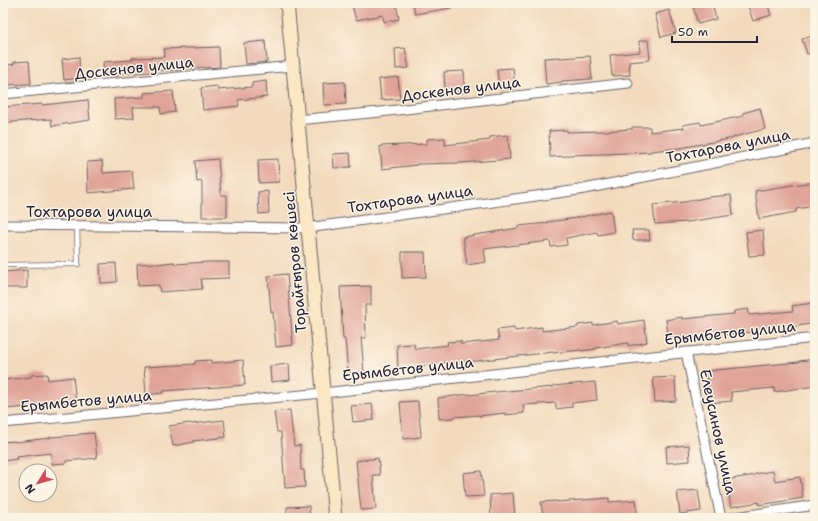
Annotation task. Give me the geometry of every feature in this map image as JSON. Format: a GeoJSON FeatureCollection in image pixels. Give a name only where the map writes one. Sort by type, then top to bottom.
{"type":"FeatureCollection","features":[{"type":"Feature","properties":{"kind":"street"},"geometry":{"type":"LineString","coordinates":[[287,5],[305,3]]}},
{"type":"Feature","properties":{"kind":"street","name":"Торайғыров көшесі"},"geometry":{"type":"LineString","coordinates":[[287,5],[335,518]]}},
{"type":"Feature","properties":{"kind":"street","name":"Доскенов улица"},"geometry":{"type":"LineString","coordinates":[[3,94],[292,66]]}},
{"type":"Feature","properties":{"kind":"street","name":"Доскенов улица"},"geometry":{"type":"LineString","coordinates":[[297,120],[380,112],[628,83]]}},
{"type":"Feature","properties":{"kind":"street","name":"Тохтарова улица"},"geometry":{"type":"LineString","coordinates":[[3,225],[307,228],[579,190],[815,143]]}},
{"type":"Feature","properties":{"kind":"street","name":"Ерымбетов улица"},"geometry":{"type":"LineString","coordinates":[[3,423],[323,393],[815,338]]}},
{"type":"Feature","properties":{"kind":"street","name":"Елеусинов улица"},"geometry":{"type":"LineString","coordinates":[[686,352],[721,518]]}},
{"type":"Feature","properties":{"kind":"street"},"geometry":{"type":"LineString","coordinates":[[729,518],[815,505]]}},
{"type":"Feature","properties":{"kind":"lane"},"geometry":{"type":"LineString","coordinates":[[3,264],[78,264],[77,226]]}},
{"type":"Feature","properties":{"kind":"building"},"geometry":{"type":"Polygon","coordinates":[[[363,3],[396,3],[399,19],[384,22],[383,15],[356,20],[352,5],[363,3]]]}},
{"type":"Feature","properties":{"kind":"building"},"geometry":{"type":"Polygon","coordinates":[[[413,3],[450,3],[451,8],[415,14],[413,3]]]}},
{"type":"Feature","properties":{"kind":"building"},"geometry":{"type":"Polygon","coordinates":[[[692,3],[712,3],[716,19],[698,24],[692,3]]]}},
{"type":"Feature","properties":{"kind":"building"},"geometry":{"type":"Polygon","coordinates":[[[747,3],[767,3],[771,15],[753,21],[747,3]]]}},
{"type":"Feature","properties":{"kind":"building"},"geometry":{"type":"Polygon","coordinates":[[[669,10],[676,33],[661,37],[655,14],[669,10]]]}},
{"type":"Feature","properties":{"kind":"building"},"geometry":{"type":"Polygon","coordinates":[[[815,35],[815,51],[807,54],[802,39],[815,35]]]}},
{"type":"Feature","properties":{"kind":"building"},"geometry":{"type":"Polygon","coordinates":[[[648,40],[650,60],[629,62],[630,75],[612,76],[610,55],[640,52],[639,41],[648,40]]]}},
{"type":"Feature","properties":{"kind":"building"},"geometry":{"type":"Polygon","coordinates":[[[265,41],[267,62],[246,64],[244,43],[265,41]]]}},
{"type":"Feature","properties":{"kind":"building"},"geometry":{"type":"Polygon","coordinates":[[[219,47],[220,67],[150,71],[104,77],[103,62],[132,60],[132,58],[165,57],[164,49],[219,47]]]}},
{"type":"Feature","properties":{"kind":"building"},"geometry":{"type":"Polygon","coordinates":[[[405,48],[409,68],[396,69],[395,49],[405,48]]]}},
{"type":"Feature","properties":{"kind":"building"},"geometry":{"type":"Polygon","coordinates":[[[590,56],[592,79],[562,81],[546,84],[544,58],[590,56]]]}},
{"type":"Feature","properties":{"kind":"building"},"geometry":{"type":"Polygon","coordinates":[[[79,57],[80,78],[64,80],[62,59],[79,57]]]}},
{"type":"Feature","properties":{"kind":"building"},"geometry":{"type":"Polygon","coordinates":[[[29,61],[31,84],[3,85],[3,66],[14,64],[14,62],[29,61]]]}},
{"type":"Feature","properties":{"kind":"building"},"geometry":{"type":"Polygon","coordinates":[[[513,68],[515,88],[499,90],[497,69],[513,68]]]}},
{"type":"Feature","properties":{"kind":"building"},"geometry":{"type":"Polygon","coordinates":[[[464,71],[465,92],[445,93],[444,72],[464,71]]]}},
{"type":"Feature","properties":{"kind":"building"},"geometry":{"type":"Polygon","coordinates":[[[398,77],[400,99],[381,100],[379,79],[398,77]]]}},
{"type":"Feature","properties":{"kind":"building"},"geometry":{"type":"Polygon","coordinates":[[[266,81],[267,97],[238,100],[239,106],[203,110],[201,88],[217,86],[218,90],[252,87],[252,83],[266,81]]]}},
{"type":"Feature","properties":{"kind":"building"},"geometry":{"type":"Polygon","coordinates":[[[345,82],[346,104],[324,105],[323,83],[345,82]]]}},
{"type":"Feature","properties":{"kind":"building"},"geometry":{"type":"Polygon","coordinates":[[[173,91],[175,112],[161,114],[160,107],[133,107],[134,118],[115,119],[114,99],[144,97],[144,93],[173,91]]]}},
{"type":"Feature","properties":{"kind":"building"},"geometry":{"type":"Polygon","coordinates":[[[88,100],[90,120],[52,126],[51,119],[3,123],[3,107],[42,105],[88,100]]]}},
{"type":"Feature","properties":{"kind":"building"},"geometry":{"type":"Polygon","coordinates":[[[760,108],[765,129],[734,138],[651,152],[550,157],[549,131],[604,131],[632,129],[632,127],[650,127],[650,132],[684,128],[683,125],[700,122],[701,125],[743,116],[743,113],[760,108]]]}},
{"type":"Feature","properties":{"kind":"building"},"geometry":{"type":"Polygon","coordinates":[[[508,135],[510,159],[462,163],[417,164],[382,169],[380,146],[427,144],[427,139],[445,138],[445,145],[490,140],[490,137],[508,135]]]}},
{"type":"Feature","properties":{"kind":"building"},"geometry":{"type":"Polygon","coordinates":[[[350,153],[351,167],[334,168],[333,154],[350,153]]]}},
{"type":"Feature","properties":{"kind":"building"},"geometry":{"type":"Polygon","coordinates":[[[218,159],[221,195],[227,195],[227,217],[202,217],[202,181],[197,182],[195,161],[218,159]]]}},
{"type":"Feature","properties":{"kind":"building"},"geometry":{"type":"Polygon","coordinates":[[[278,159],[279,182],[259,183],[258,160],[278,159]]]}},
{"type":"Feature","properties":{"kind":"building"},"geometry":{"type":"Polygon","coordinates":[[[102,161],[103,173],[132,171],[134,189],[88,193],[87,162],[102,161]]]}},
{"type":"Feature","properties":{"kind":"building"},"geometry":{"type":"Polygon","coordinates":[[[815,182],[815,206],[796,209],[796,212],[759,219],[755,191],[815,182]]]}},
{"type":"Feature","properties":{"kind":"building"},"geometry":{"type":"Polygon","coordinates":[[[268,191],[269,213],[259,214],[258,192],[268,191]]]}},
{"type":"Feature","properties":{"kind":"building"},"geometry":{"type":"Polygon","coordinates":[[[731,195],[733,215],[687,222],[655,224],[653,205],[731,195]]]}},
{"type":"Feature","properties":{"kind":"building"},"geometry":{"type":"Polygon","coordinates":[[[611,211],[614,232],[598,235],[597,232],[566,238],[567,245],[551,247],[550,241],[484,249],[486,262],[467,265],[463,237],[518,228],[518,226],[548,223],[547,222],[611,211]]]}},
{"type":"Feature","properties":{"kind":"building"},"geometry":{"type":"Polygon","coordinates":[[[632,230],[649,230],[650,240],[633,240],[632,230]]]}},
{"type":"Feature","properties":{"kind":"building"},"geometry":{"type":"Polygon","coordinates":[[[763,230],[765,255],[749,256],[746,232],[763,230]]]}},
{"type":"Feature","properties":{"kind":"building"},"geometry":{"type":"Polygon","coordinates":[[[402,252],[425,252],[426,277],[402,278],[402,252]]]}},
{"type":"Feature","properties":{"kind":"building"},"geometry":{"type":"Polygon","coordinates":[[[174,262],[175,264],[229,262],[229,278],[201,279],[202,289],[160,292],[159,285],[138,286],[137,264],[174,262]]]}},
{"type":"Feature","properties":{"kind":"building"},"geometry":{"type":"Polygon","coordinates":[[[116,263],[117,282],[101,283],[100,264],[116,263]]]}},
{"type":"Feature","properties":{"kind":"building"},"geometry":{"type":"Polygon","coordinates":[[[27,270],[27,288],[3,288],[3,272],[27,270]]]}},
{"type":"Feature","properties":{"kind":"building"},"geometry":{"type":"Polygon","coordinates":[[[287,274],[293,345],[276,347],[268,276],[287,274]]]}},
{"type":"Feature","properties":{"kind":"building"},"geometry":{"type":"Polygon","coordinates":[[[371,286],[371,305],[365,305],[366,338],[361,338],[364,372],[348,373],[345,339],[343,339],[340,287],[371,286]]]}},
{"type":"Feature","properties":{"kind":"building"},"geometry":{"type":"Polygon","coordinates":[[[813,303],[815,323],[782,330],[727,334],[687,340],[687,337],[669,340],[666,320],[682,317],[682,319],[734,314],[734,311],[748,309],[749,315],[793,311],[792,306],[813,303]]]}},
{"type":"Feature","properties":{"kind":"building"},"geometry":{"type":"Polygon","coordinates":[[[644,320],[647,342],[628,346],[628,343],[581,351],[553,352],[398,368],[397,345],[414,344],[415,349],[448,345],[447,342],[461,341],[461,344],[499,340],[497,330],[514,328],[515,331],[542,327],[542,331],[578,327],[578,325],[593,323],[593,325],[617,321],[618,324],[644,320]]]}},
{"type":"Feature","properties":{"kind":"building"},"geometry":{"type":"Polygon","coordinates":[[[815,359],[815,386],[774,392],[774,388],[731,392],[732,401],[709,403],[706,371],[799,362],[815,359]]]}},
{"type":"Feature","properties":{"kind":"building"},"geometry":{"type":"Polygon","coordinates":[[[211,360],[211,363],[243,360],[245,385],[163,391],[163,393],[146,395],[144,367],[195,364],[195,361],[211,360]]]}},
{"type":"Feature","properties":{"kind":"building"},"geometry":{"type":"Polygon","coordinates":[[[289,364],[290,380],[271,382],[270,366],[289,364]]]}},
{"type":"Feature","properties":{"kind":"building"},"geometry":{"type":"Polygon","coordinates":[[[47,374],[48,380],[73,377],[76,402],[7,409],[4,380],[31,377],[31,375],[47,374]]]}},
{"type":"Feature","properties":{"kind":"building"},"geometry":{"type":"Polygon","coordinates":[[[675,377],[676,401],[655,402],[653,378],[675,377]]]}},
{"type":"Feature","properties":{"kind":"building"},"geometry":{"type":"Polygon","coordinates":[[[595,382],[597,400],[572,403],[572,407],[556,409],[556,403],[523,405],[524,413],[505,415],[505,413],[439,419],[438,398],[595,382]]]}},
{"type":"Feature","properties":{"kind":"building"},"geometry":{"type":"Polygon","coordinates":[[[418,401],[421,437],[403,439],[400,402],[418,401]]]}},
{"type":"Feature","properties":{"kind":"building"},"geometry":{"type":"Polygon","coordinates":[[[372,404],[374,420],[353,422],[351,406],[372,404]]]}},
{"type":"Feature","properties":{"kind":"building"},"geometry":{"type":"Polygon","coordinates":[[[290,410],[294,446],[300,445],[301,470],[304,470],[305,487],[285,488],[281,432],[277,432],[274,412],[290,410]]]}},
{"type":"Feature","properties":{"kind":"building"},"geometry":{"type":"Polygon","coordinates":[[[224,420],[226,437],[193,441],[194,442],[173,446],[169,426],[224,420]]]}},
{"type":"Feature","properties":{"kind":"building"},"geometry":{"type":"Polygon","coordinates":[[[94,433],[97,458],[66,461],[66,463],[52,463],[51,453],[16,457],[17,459],[3,461],[3,442],[15,442],[94,433]]]}},
{"type":"Feature","properties":{"kind":"building"},"geometry":{"type":"Polygon","coordinates":[[[689,445],[690,461],[667,463],[666,447],[689,445]]]}},
{"type":"Feature","properties":{"kind":"building"},"geometry":{"type":"Polygon","coordinates":[[[378,458],[380,475],[373,475],[376,509],[361,510],[356,461],[378,458]]]}},
{"type":"Feature","properties":{"kind":"building"},"geometry":{"type":"Polygon","coordinates":[[[481,471],[484,496],[465,497],[463,473],[481,471]]]}},
{"type":"Feature","properties":{"kind":"building"},"geometry":{"type":"Polygon","coordinates":[[[773,471],[775,481],[800,477],[803,498],[759,505],[759,502],[731,507],[726,480],[773,471]]]}},
{"type":"Feature","properties":{"kind":"building"},"geometry":{"type":"Polygon","coordinates":[[[698,490],[701,511],[680,514],[677,492],[698,490]]]}},
{"type":"Feature","properties":{"kind":"building"},"geometry":{"type":"Polygon","coordinates":[[[513,493],[515,518],[491,518],[490,495],[513,493]]]}},
{"type":"Feature","properties":{"kind":"building"},"geometry":{"type":"Polygon","coordinates":[[[609,498],[609,502],[636,500],[638,518],[543,518],[541,502],[609,498]]]}},
{"type":"Feature","properties":{"kind":"building"},"geometry":{"type":"Polygon","coordinates":[[[309,506],[310,518],[287,518],[287,507],[309,506]]]}}]}
